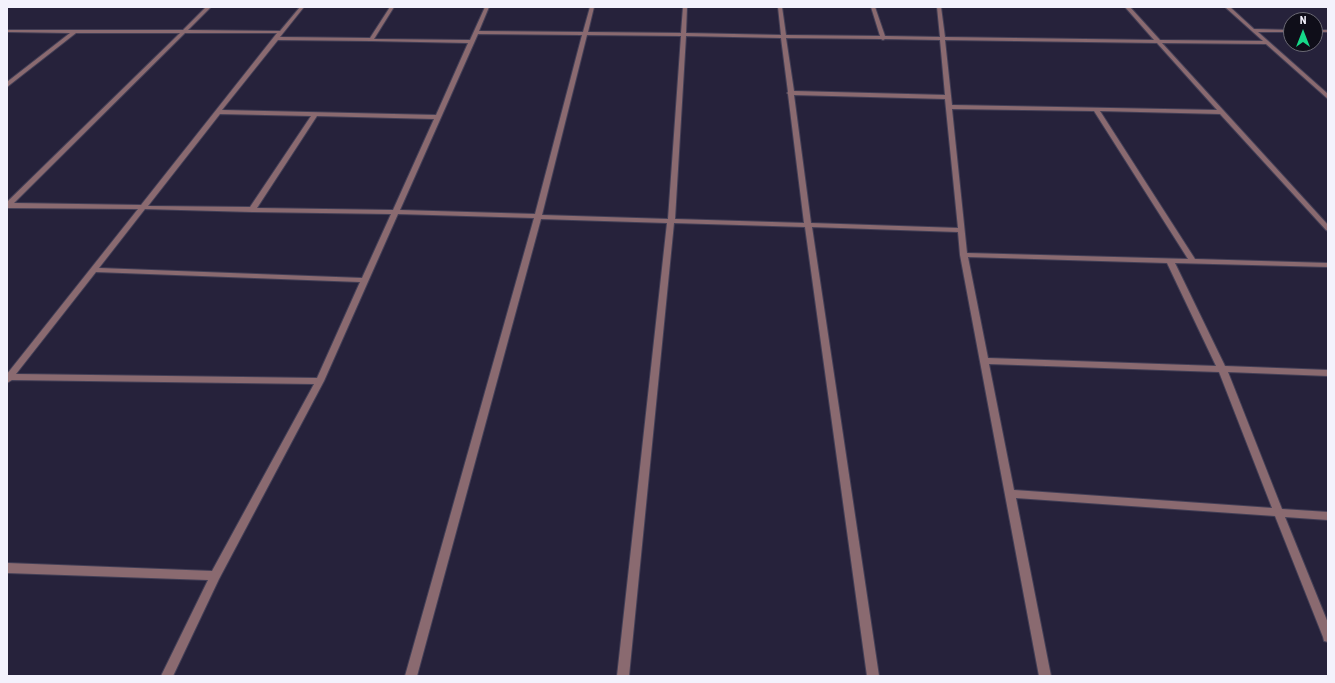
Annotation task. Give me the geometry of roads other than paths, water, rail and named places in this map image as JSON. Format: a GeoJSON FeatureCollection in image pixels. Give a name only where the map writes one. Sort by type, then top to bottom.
{"type":"FeatureCollection","features":[{"type":"Feature","properties":{"kind":"street"},"geometry":{"type":"LineString","coordinates":[[7,205],[209,7]]}},
{"type":"Feature","properties":{"kind":"street"},"geometry":{"type":"LineString","coordinates":[[8,378],[302,7]]}},
{"type":"Feature","properties":{"kind":"street"},"geometry":{"type":"LineString","coordinates":[[371,40],[392,7]]}},
{"type":"Feature","properties":{"kind":"street"},"geometry":{"type":"LineString","coordinates":[[167,676],[214,576],[320,381],[470,42],[487,7]]}},
{"type":"Feature","properties":{"kind":"street"},"geometry":{"type":"LineString","coordinates":[[411,676],[538,216],[592,7]]}},
{"type":"Feature","properties":{"kind":"street"},"geometry":{"type":"LineString","coordinates":[[624,676],[671,221],[685,7]]}},
{"type":"Feature","properties":{"kind":"street"},"geometry":{"type":"LineString","coordinates":[[780,7],[808,225],[873,676]]}},
{"type":"Feature","properties":{"kind":"street"},"geometry":{"type":"LineString","coordinates":[[873,7],[883,39]]}},
{"type":"Feature","properties":{"kind":"street"},"geometry":{"type":"LineString","coordinates":[[939,7],[964,255],[1045,676]]}},
{"type":"Feature","properties":{"kind":"street"},"geometry":{"type":"LineString","coordinates":[[1127,7],[1328,229]]}},
{"type":"Feature","properties":{"kind":"street"},"geometry":{"type":"LineString","coordinates":[[1227,7],[1328,97]]}},
{"type":"Feature","properties":{"kind":"street"},"geometry":{"type":"LineString","coordinates":[[1253,30],[1283,31]]}},
{"type":"Feature","properties":{"kind":"street"},"geometry":{"type":"LineString","coordinates":[[7,31],[281,32]]}},
{"type":"Feature","properties":{"kind":"street"},"geometry":{"type":"LineString","coordinates":[[7,84],[75,31]]}},
{"type":"Feature","properties":{"kind":"street"},"geometry":{"type":"LineString","coordinates":[[475,32],[1268,44]]}},
{"type":"Feature","properties":{"kind":"street"},"geometry":{"type":"LineString","coordinates":[[276,38],[470,42]]}},
{"type":"Feature","properties":{"kind":"street"},"geometry":{"type":"LineString","coordinates":[[790,93],[948,97]]}},
{"type":"Feature","properties":{"kind":"street"},"geometry":{"type":"LineString","coordinates":[[949,106],[1222,112]]}},
{"type":"Feature","properties":{"kind":"street"},"geometry":{"type":"LineString","coordinates":[[1096,110],[1193,262]]}},
{"type":"Feature","properties":{"kind":"street"},"geometry":{"type":"LineString","coordinates":[[219,112],[437,117]]}},
{"type":"Feature","properties":{"kind":"street"},"geometry":{"type":"LineString","coordinates":[[252,210],[315,114]]}},
{"type":"Feature","properties":{"kind":"street"},"geometry":{"type":"LineString","coordinates":[[7,205],[395,212],[961,230]]}},
{"type":"Feature","properties":{"kind":"street"},"geometry":{"type":"LineString","coordinates":[[964,255],[1328,265]]}},
{"type":"Feature","properties":{"kind":"street"},"geometry":{"type":"LineString","coordinates":[[1170,261],[1222,369],[1328,637]]}},
{"type":"Feature","properties":{"kind":"street"},"geometry":{"type":"LineString","coordinates":[[93,270],[364,280]]}},
{"type":"Feature","properties":{"kind":"street"},"geometry":{"type":"LineString","coordinates":[[985,362],[1328,373]]}},
{"type":"Feature","properties":{"kind":"street"},"geometry":{"type":"LineString","coordinates":[[8,378],[320,381]]}},
{"type":"Feature","properties":{"kind":"street"},"geometry":{"type":"LineString","coordinates":[[1010,494],[1328,516]]}},
{"type":"Feature","properties":{"kind":"street"},"geometry":{"type":"LineString","coordinates":[[7,568],[214,576]]}}]}
